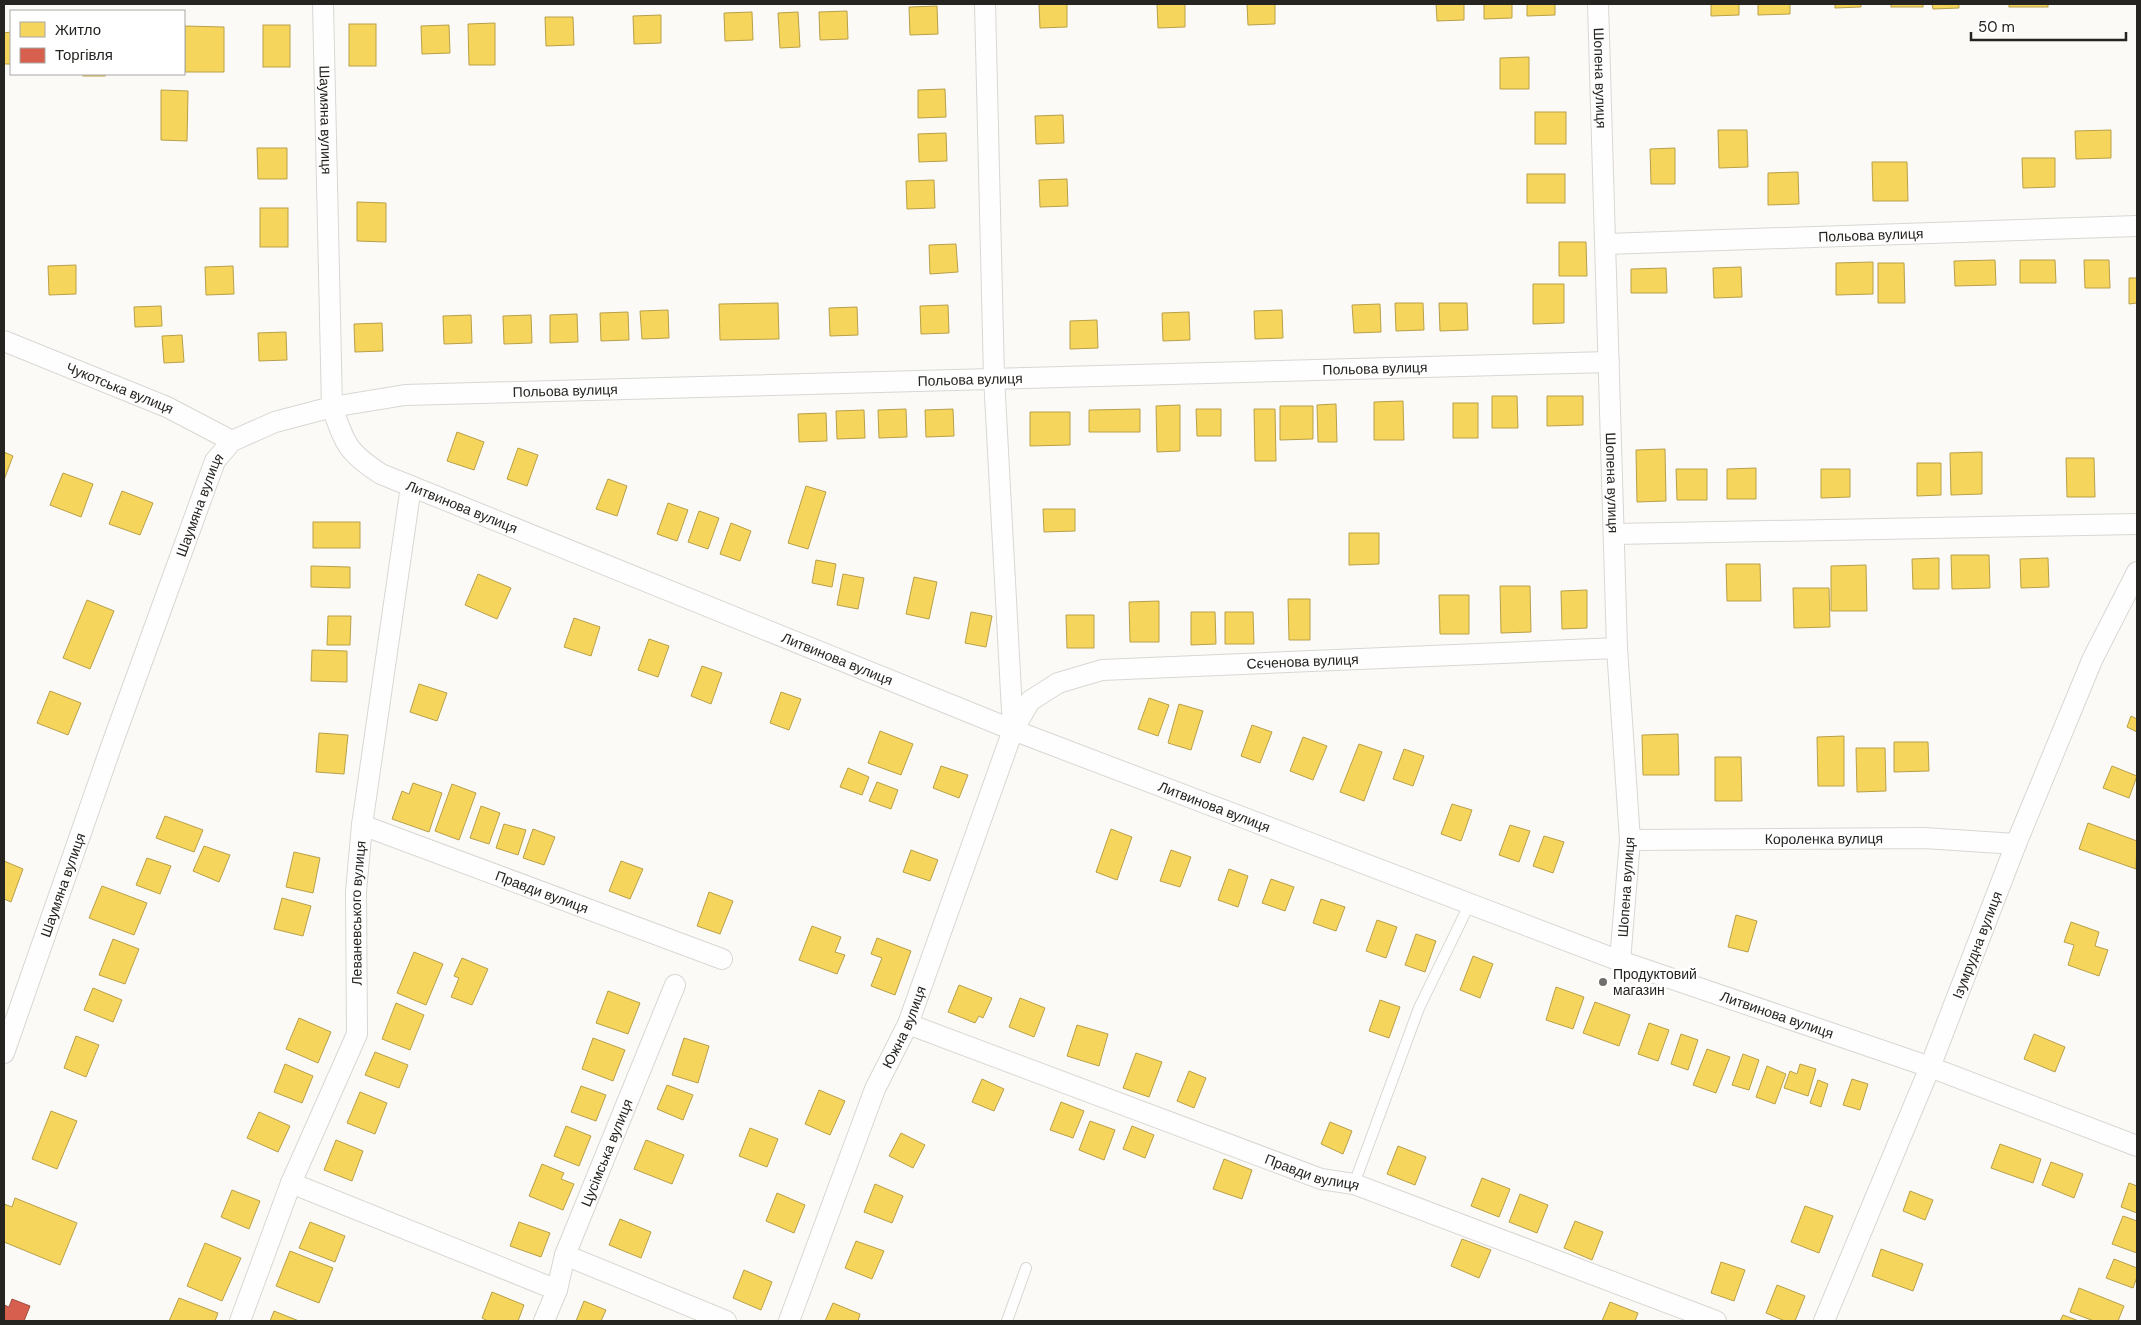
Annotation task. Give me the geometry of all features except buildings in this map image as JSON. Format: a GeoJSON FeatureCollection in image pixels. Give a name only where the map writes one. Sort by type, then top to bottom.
{"type":"FeatureCollection","features":[{"type":"Feature","properties":{"kind":"street","name":"Шаумяна вулиця"},"geometry":{"type":"LineString","coordinates":[[4,1053],[112,744],[215,461],[232,441],[275,422],[332,407],[323,4]]}},
{"type":"Feature","properties":{"kind":"street"},"geometry":{"type":"LineString","coordinates":[[985,4],[994,377],[1013,730]]}},
{"type":"Feature","properties":{"kind":"street","name":"Шопена вулиця"},"geometry":{"type":"LineString","coordinates":[[1598,4],[1617,648],[1630,840],[1620,961]]}},
{"type":"Feature","properties":{"kind":"street","name":"Польова вулиця"},"geometry":{"type":"LineString","coordinates":[[1606,244],[2137,226]]}},
{"type":"Feature","properties":{"kind":"street","name":"Чукотська вулиця"},"geometry":{"type":"LineString","coordinates":[[4,341],[167,407],[232,441]]}},
{"type":"Feature","properties":{"kind":"street","name":"Польова вулиця"},"geometry":{"type":"LineString","coordinates":[[332,407],[405,394],[1609,362]]}},
{"type":"Feature","properties":{"kind":"street","name":"Литвинова вулиця"},"geometry":{"type":"LineString","coordinates":[[332,407],[344,440],[357,458],[381,474],[1013,730],[1620,961],[1930,1067],[2137,1146]]}},
{"type":"Feature","properties":{"kind":"street","name":"Леваневського вулиця"},"geometry":{"type":"LineString","coordinates":[[240,1321],[291,1183],[357,1034],[356,892],[362,825],[411,486]]}},
{"type":"Feature","properties":{"kind":"street"},"geometry":{"type":"LineString","coordinates":[[1615,534],[2137,524]]}},
{"type":"Feature","properties":{"kind":"street","name":"Ізумрудна вулиця"},"geometry":{"type":"LineString","coordinates":[[1824,1321],[1930,1067],[2016,844],[2093,658],[2137,572]]}},
{"type":"Feature","properties":{"kind":"street","name":"Сєченова вулиця"},"geometry":{"type":"LineString","coordinates":[[1013,730],[1030,701],[1058,683],[1102,670],[1617,648]]}},
{"type":"Feature","properties":{"kind":"street","name":"Южна вулиця"},"geometry":{"type":"LineString","coordinates":[[789,1321],[875,1089],[908,1024],[1013,730]]}},
{"type":"Feature","properties":{"kind":"street","name":"Правди вулиця"},"geometry":{"type":"LineString","coordinates":[[362,825],[722,959]]}},
{"type":"Feature","properties":{"kind":"street","name":"Короленка вулиця"},"geometry":{"type":"LineString","coordinates":[[1630,840],[1924,838],[2016,844]]}},
{"type":"Feature","properties":{"kind":"street","name":"Цусімська вулиця"},"geometry":{"type":"LineString","coordinates":[[544,1321],[557,1290],[565,1255],[675,985]]}},
{"type":"Feature","properties":{"kind":"street","name":"Правди вулиця"},"geometry":{"type":"LineString","coordinates":[[908,1024],[1321,1179],[1354,1184],[1716,1321]]}},
{"type":"Feature","properties":{"kind":"street"},"geometry":{"type":"LineString","coordinates":[[291,1183],[557,1290]]}},
{"type":"Feature","properties":{"kind":"street"},"geometry":{"type":"LineString","coordinates":[[565,1255],[726,1321]]}},
{"type":"Feature","properties":{"kind":"lane"},"geometry":{"type":"LineString","coordinates":[[1354,1184],[1419,1008],[1470,903]]}},
{"type":"Feature","properties":{"kind":"lane"},"geometry":{"type":"LineString","coordinates":[[1007,1321],[1026,1268]]}},
{"type":"Feature","properties":{"kind":"place","name":"Продуктовий магазин"},"geometry":{"type":"Point","coordinates":[1603,982]}}]}
